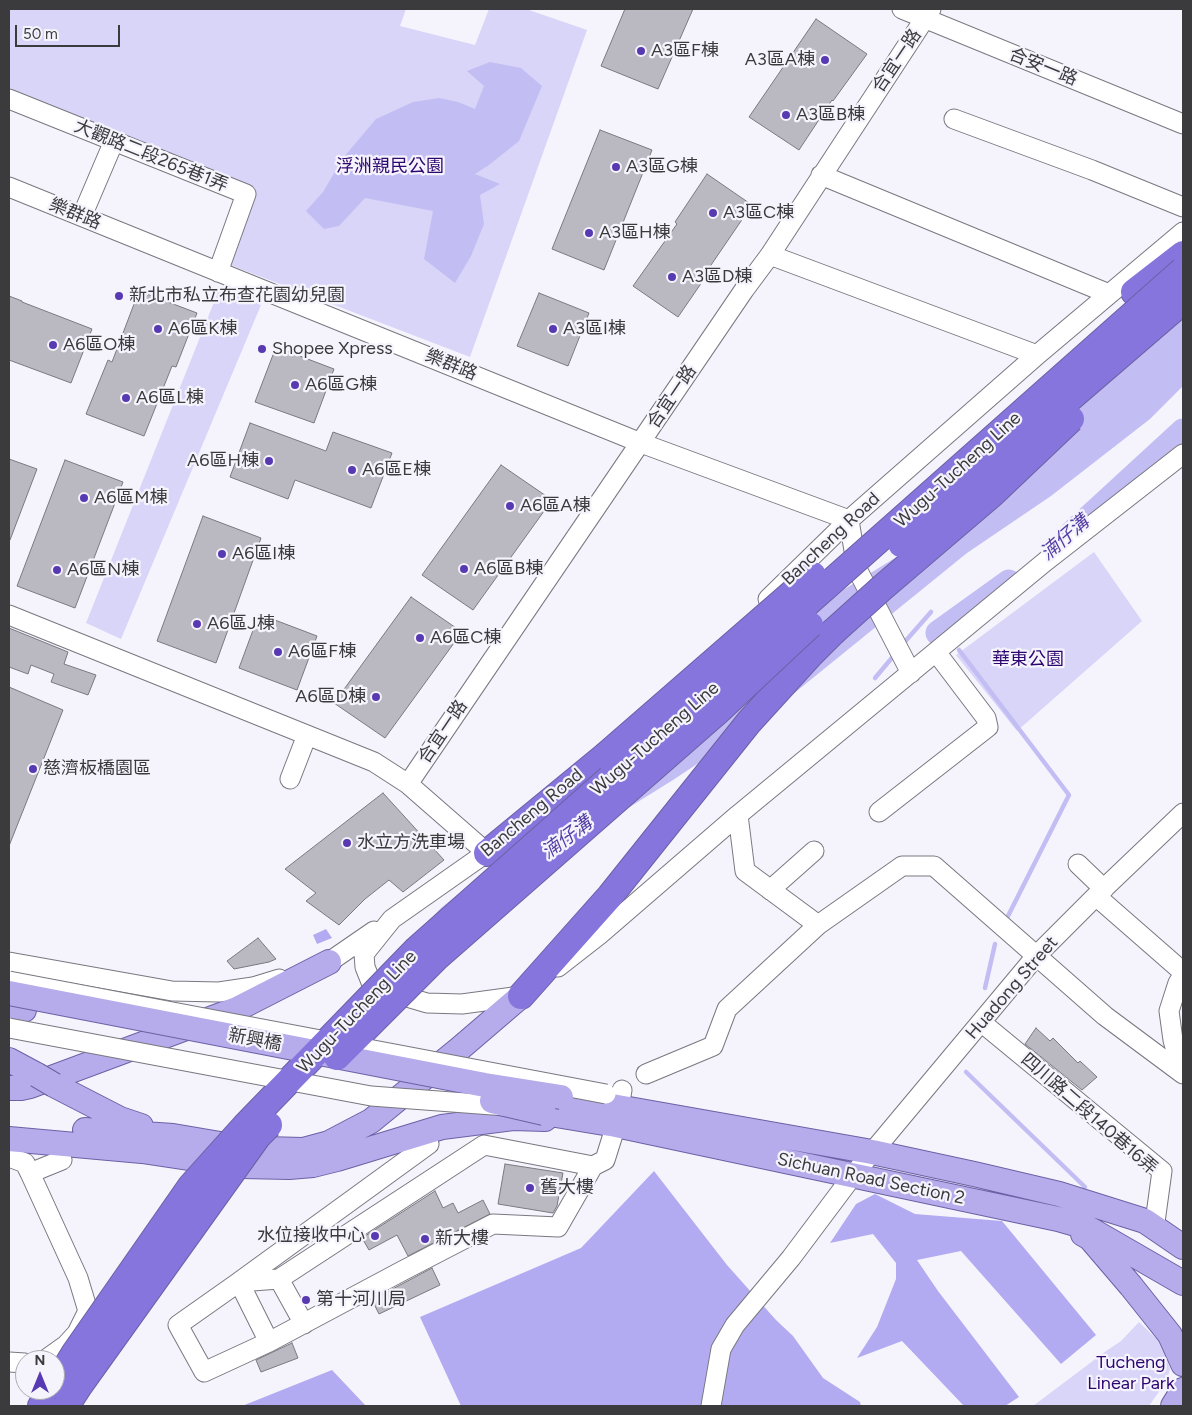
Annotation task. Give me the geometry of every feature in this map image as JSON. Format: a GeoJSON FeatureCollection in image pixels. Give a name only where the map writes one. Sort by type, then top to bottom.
{"type":"FeatureCollection","features":[{"type":"Feature","properties":{"kind":"highway"},"geometry":{"type":"LineString","coordinates":[[488,852],[605,756],[1134,292],[1183,254]]}},
{"type":"Feature","properties":{"kind":"highway","name":"Wugu-Tucheng Line"},"geometry":{"type":"LineString","coordinates":[[65,1368],[191,1186],[252,1119],[416,950],[1183,270]]}},
{"type":"Feature","properties":{"kind":"highway"},"geometry":{"type":"LineString","coordinates":[[521,996],[610,896],[748,722],[810,654],[883,587],[992,494],[1059,431],[1183,301]]}},
{"type":"Feature","properties":{"kind":"highway","name":"Wugu-Tucheng Line"},"geometry":{"type":"LineString","coordinates":[[66,1406],[258,1136],[436,958],[717,712],[810,625],[889,555],[1183,301]]}},
{"type":"Feature","properties":{"kind":"main road"},"geometry":{"type":"LineString","coordinates":[[9,1088],[30,1086],[237,1009],[329,962]]}},
{"type":"Feature","properties":{"kind":"main road"},"geometry":{"type":"LineString","coordinates":[[9,1125],[173,1136],[265,1149],[302,1150],[329,1143],[371,1120],[521,996]]}},
{"type":"Feature","properties":{"kind":"main road","name":"新興橋"},"geometry":{"type":"LineString","coordinates":[[12,1010],[485,1085],[553,1105]]}},
{"type":"Feature","properties":{"kind":"main road","name":"新興橋"},"geometry":{"type":"LineString","coordinates":[[12,1010],[516,1106],[553,1105]]}},
{"type":"Feature","properties":{"kind":"main road"},"geometry":{"type":"LineString","coordinates":[[9,1060],[120,1119],[173,1136]]}},
{"type":"Feature","properties":{"kind":"main road","name":"Sichuan Road Section 2"},"geometry":{"type":"LineString","coordinates":[[553,1105],[616,1103],[733,1128],[872,1152],[974,1174],[1059,1194],[1150,1222],[1183,1247]]}},
{"type":"Feature","properties":{"kind":"main road","name":"Sichuan Road Section 2"},"geometry":{"type":"LineString","coordinates":[[553,1105],[580,1119],[616,1103],[854,1174],[1058,1219],[1086,1227],[1183,1283]]}},
{"type":"Feature","properties":{"kind":"main road"},"geometry":{"type":"LineString","coordinates":[[9,1139],[142,1151],[242,1166],[289,1167],[337,1159],[442,1126],[513,1118],[580,1119]]}},
{"type":"Feature","properties":{"kind":"main road"},"geometry":{"type":"LineString","coordinates":[[1058,1219],[1090,1238],[1170,1335],[1183,1364]]}},
{"type":"Feature","properties":{"kind":"main road"},"geometry":{"type":"LineString","coordinates":[[1150,1222],[1183,1228]]}},
{"type":"Feature","properties":{"kind":"main road"},"geometry":{"type":"LineString","coordinates":[[1173,1406],[1183,1390]]}},
{"type":"Feature","properties":{"kind":"street","name":"合安一路"},"geometry":{"type":"LineString","coordinates":[[902,9],[929,14],[1183,124]]}},
{"type":"Feature","properties":{"kind":"street","name":"合宜一路"},"geometry":{"type":"LineString","coordinates":[[408,784],[744,290],[770,255],[929,14]]}},
{"type":"Feature","properties":{"kind":"street","name":"大觀路二段265巷1弄"},"geometry":{"type":"LineString","coordinates":[[9,99],[246,194],[218,272]]}},
{"type":"Feature","properties":{"kind":"street"},"geometry":{"type":"LineString","coordinates":[[954,119],[1092,170],[1183,207]]}},
{"type":"Feature","properties":{"kind":"street"},"geometry":{"type":"LineString","coordinates":[[82,216],[114,141]]}},
{"type":"Feature","properties":{"kind":"street"},"geometry":{"type":"LineString","coordinates":[[821,175],[1109,294]]}},
{"type":"Feature","properties":{"kind":"street","name":"樂群路"},"geometry":{"type":"LineString","coordinates":[[9,187],[641,443],[849,520]]}},
{"type":"Feature","properties":{"kind":"street","name":"Bancheng Road"},"geometry":{"type":"LineString","coordinates":[[521,996],[462,1004],[427,1003],[373,987],[365,967],[364,954],[392,919],[488,852],[571,782],[690,673],[849,520],[1038,355],[1183,232]]}},
{"type":"Feature","properties":{"kind":"street"},"geometry":{"type":"LineString","coordinates":[[770,255],[1038,355]]}},
{"type":"Feature","properties":{"kind":"street"},"geometry":{"type":"LineString","coordinates":[[521,996],[599,935],[738,815],[1046,561],[1183,454]]}},
{"type":"Feature","properties":{"kind":"street"},"geometry":{"type":"LineString","coordinates":[[849,520],[859,572],[911,673]]}},
{"type":"Feature","properties":{"kind":"street","name":"合宜一路"},"geometry":{"type":"LineString","coordinates":[[9,615],[374,762],[408,784],[488,852]]}},
{"type":"Feature","properties":{"kind":"street"},"geometry":{"type":"LineString","coordinates":[[879,812],[988,727],[986,718],[936,652]]}},
{"type":"Feature","properties":{"kind":"street"},"geometry":{"type":"LineString","coordinates":[[290,779],[307,735]]}},
{"type":"Feature","properties":{"kind":"street","name":"Huadong Street"},"geometry":{"type":"LineString","coordinates":[[712,1406],[721,1349],[736,1324],[791,1258],[854,1174],[1037,955],[1183,813]]}},
{"type":"Feature","properties":{"kind":"street"},"geometry":{"type":"LineString","coordinates":[[738,815],[745,871],[818,926]]}},
{"type":"Feature","properties":{"kind":"street"},"geometry":{"type":"LineString","coordinates":[[770,890],[814,851]]}},
{"type":"Feature","properties":{"kind":"street"},"geometry":{"type":"LineString","coordinates":[[1078,864],[1100,892],[1183,973],[1169,1011],[1173,1040],[1183,1074]]}},
{"type":"Feature","properties":{"kind":"street"},"geometry":{"type":"LineString","coordinates":[[646,1074],[713,1046],[727,1009],[818,926],[902,866],[934,866],[1014,938],[1037,955],[1058,979],[1183,1074]]}},
{"type":"Feature","properties":{"kind":"street"},"geometry":{"type":"LineString","coordinates":[[9,962],[172,991],[218,992],[253,987],[329,962],[392,919]]}},
{"type":"Feature","properties":{"kind":"street"},"geometry":{"type":"LineString","coordinates":[[9,980],[616,1103],[605,1160],[593,1166],[558,1227],[493,1224],[269,1342],[204,1372],[178,1324],[239,1282],[428,1144]]}},
{"type":"Feature","properties":{"kind":"street","name":"四川路二段140巷16弄"},"geometry":{"type":"LineString","coordinates":[[981,1022],[1162,1171],[1150,1222]]}},
{"type":"Feature","properties":{"kind":"street"},"geometry":{"type":"LineString","coordinates":[[239,1282],[279,1279],[484,1145],[593,1166]]}},
{"type":"Feature","properties":{"kind":"street"},"geometry":{"type":"LineString","coordinates":[[9,1157],[24,1163],[30,1173],[78,1278],[88,1311],[77,1333],[59,1350]]}},
{"type":"Feature","properties":{"kind":"street"},"geometry":{"type":"LineString","coordinates":[[30,1173],[62,1160]]}},
{"type":"Feature","properties":{"kind":"street"},"geometry":{"type":"LineString","coordinates":[[279,1279],[304,1324]]}},
{"type":"Feature","properties":{"kind":"street"},"geometry":{"type":"LineString","coordinates":[[239,1282],[269,1342]]}},
{"type":"Feature","properties":{"kind":"green space","name":"浮洲親民公園"},"geometry":{"type":"Polygon","coordinates":[[[9,9],[406,9],[400,26],[475,45],[489,9],[526,9],[587,30],[470,357],[225,263],[252,188],[9,89],[9,9]]]}},
{"type":"Feature","properties":{"kind":"green space"},"geometry":{"type":"Polygon","coordinates":[[[220,287],[261,305],[121,639],[86,623],[220,287]]]}},
{"type":"Feature","properties":{"kind":"green space","name":"華東公園"},"geometry":{"type":"Polygon","coordinates":[[[1094,552],[1142,621],[1017,731],[956,655],[1094,552]]]}},
{"type":"Feature","properties":{"kind":"green space","name":"Tucheng Linear Park"},"geometry":{"type":"Polygon","coordinates":[[[1139,1322],[1161,1343],[1170,1369],[1167,1380],[1149,1406],[1033,1406],[1121,1341],[1139,1322]]]}},
{"type":"Feature","properties":{"kind":"shaded area"},"geometry":{"type":"Polygon","coordinates":[[[326,929],[332,938],[317,944],[313,935],[326,929]]]}},
{"type":"Feature","properties":{"kind":"shaded area"},"geometry":{"type":"Polygon","coordinates":[[[654,1171],[727,1265],[776,1320],[793,1336],[823,1378],[860,1402],[861,1406],[461,1406],[420,1317],[581,1248],[654,1171]]]}},
{"type":"Feature","properties":{"kind":"shaded area"},"geometry":{"type":"Polygon","coordinates":[[[875,1194],[915,1214],[1002,1221],[1096,1335],[1061,1364],[961,1251],[917,1260],[938,1291],[1019,1397],[1005,1406],[964,1406],[902,1341],[857,1358],[877,1327],[896,1279],[896,1263],[873,1234],[830,1243],[856,1204],[875,1194]]]}},
{"type":"Feature","properties":{"kind":"shaded area"},"geometry":{"type":"Polygon","coordinates":[[[332,1370],[366,1406],[242,1406],[332,1370]]]}},
{"type":"Feature","properties":{"kind":"water"},"geometry":{"type":"Polygon","coordinates":[[[490,62],[521,68],[542,86],[519,141],[475,174],[500,184],[480,195],[484,224],[471,256],[455,283],[424,259],[433,211],[365,198],[339,226],[324,229],[306,211],[323,192],[343,158],[376,119],[413,102],[439,98],[458,102],[475,109],[484,86],[467,71],[490,62]]]}},
{"type":"Feature","properties":{"kind":"water"},"geometry":{"type":"Polygon","coordinates":[[[1183,288],[1183,386],[1150,419],[1051,496],[967,553],[750,729],[673,780],[402,949],[441,908],[699,698],[765,638],[903,553],[1105,359],[1183,288]]]}},
{"type":"Feature","properties":{"kind":"building","name":"A3區F棟"},"geometry":{"type":"Polygon","coordinates":[[[625,9],[693,9],[658,89],[601,66],[625,9]]]}},
{"type":"Feature","properties":{"kind":"building"},"geometry":{"type":"Polygon","coordinates":[[[816,19],[867,54],[832,100],[799,150],[749,117],[816,19]]]}},
{"type":"Feature","properties":{"kind":"building"},"geometry":{"type":"Polygon","coordinates":[[[600,130],[652,150],[604,270],[552,249],[600,130]]]}},
{"type":"Feature","properties":{"kind":"building"},"geometry":{"type":"Polygon","coordinates":[[[707,174],[752,205],[678,317],[633,286],[677,224],[675,222],[707,174]]]}},
{"type":"Feature","properties":{"kind":"building"},"geometry":{"type":"Polygon","coordinates":[[[139,291],[197,313],[176,367],[172,366],[144,436],[86,414],[108,360],[112,362],[139,291]]]}},
{"type":"Feature","properties":{"kind":"building","name":"A3區I棟"},"geometry":{"type":"Polygon","coordinates":[[[539,293],[589,313],[568,366],[517,346],[539,293]]]}},
{"type":"Feature","properties":{"kind":"building","name":"A6區O棟"},"geometry":{"type":"Polygon","coordinates":[[[9,296],[92,329],[71,383],[9,360],[9,296]]]}},
{"type":"Feature","properties":{"kind":"building","name":"A6區G棟"},"geometry":{"type":"Polygon","coordinates":[[[276,347],[334,369],[314,423],[255,402],[276,347]]]}},
{"type":"Feature","properties":{"kind":"building"},"geometry":{"type":"Polygon","coordinates":[[[250,423],[326,451],[333,432],[392,453],[371,508],[295,480],[288,499],[230,477],[250,423]]]}},
{"type":"Feature","properties":{"kind":"building"},"geometry":{"type":"Polygon","coordinates":[[[9,459],[37,469],[10,540],[9,540],[9,459]]]}},
{"type":"Feature","properties":{"kind":"building"},"geometry":{"type":"Polygon","coordinates":[[[65,460],[123,482],[75,608],[17,586],[65,460]]]}},
{"type":"Feature","properties":{"kind":"building"},"geometry":{"type":"Polygon","coordinates":[[[501,465],[552,500],[473,610],[422,575],[501,465]]]}},
{"type":"Feature","properties":{"kind":"building"},"geometry":{"type":"Polygon","coordinates":[[[203,516],[261,538],[216,663],[157,641],[203,516]]]}},
{"type":"Feature","properties":{"kind":"building"},"geometry":{"type":"Polygon","coordinates":[[[411,597],[462,632],[385,738],[334,703],[411,597]]]}},
{"type":"Feature","properties":{"kind":"building","name":"A6區F棟"},"geometry":{"type":"Polygon","coordinates":[[[259,614],[317,636],[297,690],[239,668],[259,614]]]}},
{"type":"Feature","properties":{"kind":"building"},"geometry":{"type":"Polygon","coordinates":[[[9,628],[68,652],[64,664],[96,675],[88,695],[51,682],[54,674],[31,665],[28,674],[9,667],[9,628]]]}},
{"type":"Feature","properties":{"kind":"building"},"geometry":{"type":"Polygon","coordinates":[[[9,687],[63,710],[9,846],[9,687]]]}},
{"type":"Feature","properties":{"kind":"building"},"geometry":{"type":"Polygon","coordinates":[[[383,793],[444,860],[403,892],[389,880],[365,899],[339,925],[306,901],[316,893],[285,869],[383,793]]]}},
{"type":"Feature","properties":{"kind":"building"},"geometry":{"type":"Polygon","coordinates":[[[258,938],[276,959],[234,969],[227,961],[258,938]]]}},
{"type":"Feature","properties":{"kind":"building"},"geometry":{"type":"Polygon","coordinates":[[[1036,1028],[1050,1041],[1053,1038],[1078,1063],[1080,1061],[1097,1077],[1082,1090],[1025,1044],[1036,1028]]]}},
{"type":"Feature","properties":{"kind":"building","name":"舊大樓"},"geometry":{"type":"Polygon","coordinates":[[[505,1164],[563,1173],[557,1206],[553,1213],[498,1204],[505,1164]]]}},
{"type":"Feature","properties":{"kind":"building","name":"新大樓"},"geometry":{"type":"Polygon","coordinates":[[[435,1191],[443,1208],[453,1203],[458,1213],[483,1200],[490,1214],[408,1256],[397,1235],[369,1250],[362,1238],[435,1191]]]}},
{"type":"Feature","properties":{"kind":"building"},"geometry":{"type":"Polygon","coordinates":[[[432,1268],[440,1285],[379,1314],[372,1300],[432,1268]]]}},
{"type":"Feature","properties":{"kind":"building"},"geometry":{"type":"Polygon","coordinates":[[[292,1343],[298,1358],[261,1372],[256,1360],[292,1343]]]}},
{"type":"Feature","properties":{"kind":"waterway","name":"湳仔溝"},"geometry":{"type":"LineString","coordinates":[[1072,533],[1183,431]]}},
{"type":"Feature","properties":{"kind":"waterway","name":"湳仔溝"},"geometry":{"type":"LineString","coordinates":[[938,633],[1009,582]]}},
{"type":"Feature","properties":{"kind":"waterway"},"geometry":{"type":"LineString","coordinates":[[902,645],[931,612]]}},
{"type":"Feature","properties":{"kind":"waterway"},"geometry":{"type":"LineString","coordinates":[[959,650],[1069,795],[1008,916]]}},
{"type":"Feature","properties":{"kind":"waterway"},"geometry":{"type":"LineString","coordinates":[[875,678],[896,653]]}},
{"type":"Feature","properties":{"kind":"waterway"},"geometry":{"type":"LineString","coordinates":[[985,988],[995,944]]}},
{"type":"Feature","properties":{"kind":"waterway"},"geometry":{"type":"LineString","coordinates":[[966,1072],[1085,1187]]}},
{"type":"Feature","properties":{"kind":"place","name":"A3區F棟"},"geometry":{"type":"Point","coordinates":[641,51]}},
{"type":"Feature","properties":{"kind":"place","name":"A3區A棟"},"geometry":{"type":"Point","coordinates":[825,60]}},
{"type":"Feature","properties":{"kind":"place","name":"A3區B棟"},"geometry":{"type":"Point","coordinates":[786,115]}},
{"type":"Feature","properties":{"kind":"place","name":"A3區G棟"},"geometry":{"type":"Point","coordinates":[616,167]}},
{"type":"Feature","properties":{"kind":"place","name":"A3區C棟"},"geometry":{"type":"Point","coordinates":[713,213]}},
{"type":"Feature","properties":{"kind":"place","name":"A3區H棟"},"geometry":{"type":"Point","coordinates":[589,233]}},
{"type":"Feature","properties":{"kind":"place","name":"A3區D棟"},"geometry":{"type":"Point","coordinates":[672,277]}},
{"type":"Feature","properties":{"kind":"place","name":"新北市私立布查花園幼兒園"},"geometry":{"type":"Point","coordinates":[119,296]}},
{"type":"Feature","properties":{"kind":"place","name":"A6區K棟"},"geometry":{"type":"Point","coordinates":[158,329]}},
{"type":"Feature","properties":{"kind":"place","name":"A3區I棟"},"geometry":{"type":"Point","coordinates":[553,329]}},
{"type":"Feature","properties":{"kind":"place","name":"A6區O棟"},"geometry":{"type":"Point","coordinates":[53,345]}},
{"type":"Feature","properties":{"kind":"place","name":"Shopee Xpress"},"geometry":{"type":"Point","coordinates":[262,349]}},
{"type":"Feature","properties":{"kind":"place","name":"A6區G棟"},"geometry":{"type":"Point","coordinates":[295,385]}},
{"type":"Feature","properties":{"kind":"place","name":"A6區L棟"},"geometry":{"type":"Point","coordinates":[126,398]}},
{"type":"Feature","properties":{"kind":"place","name":"A6區H棟"},"geometry":{"type":"Point","coordinates":[269,461]}},
{"type":"Feature","properties":{"kind":"place","name":"A6區E棟"},"geometry":{"type":"Point","coordinates":[352,470]}},
{"type":"Feature","properties":{"kind":"place","name":"A6區M棟"},"geometry":{"type":"Point","coordinates":[84,498]}},
{"type":"Feature","properties":{"kind":"place","name":"A6區A棟"},"geometry":{"type":"Point","coordinates":[510,506]}},
{"type":"Feature","properties":{"kind":"place","name":"A6區I棟"},"geometry":{"type":"Point","coordinates":[222,554]}},
{"type":"Feature","properties":{"kind":"place","name":"A6區B棟"},"geometry":{"type":"Point","coordinates":[464,569]}},
{"type":"Feature","properties":{"kind":"place","name":"A6區N棟"},"geometry":{"type":"Point","coordinates":[57,570]}},
{"type":"Feature","properties":{"kind":"place","name":"A6區J棟"},"geometry":{"type":"Point","coordinates":[197,624]}},
{"type":"Feature","properties":{"kind":"place","name":"A6區C棟"},"geometry":{"type":"Point","coordinates":[420,638]}},
{"type":"Feature","properties":{"kind":"place","name":"A6區F棟"},"geometry":{"type":"Point","coordinates":[278,652]}},
{"type":"Feature","properties":{"kind":"place","name":"A6區D棟"},"geometry":{"type":"Point","coordinates":[376,697]}},
{"type":"Feature","properties":{"kind":"place","name":"慈濟板橋園區"},"geometry":{"type":"Point","coordinates":[33,769]}},
{"type":"Feature","properties":{"kind":"place","name":"水立方洗車場"},"geometry":{"type":"Point","coordinates":[347,843]}},
{"type":"Feature","properties":{"kind":"place","name":"舊大樓"},"geometry":{"type":"Point","coordinates":[530,1188]}},
{"type":"Feature","properties":{"kind":"place","name":"水位接收中心"},"geometry":{"type":"Point","coordinates":[375,1236]}},
{"type":"Feature","properties":{"kind":"place","name":"新大樓"},"geometry":{"type":"Point","coordinates":[425,1239]}},
{"type":"Feature","properties":{"kind":"place","name":"第十河川局"},"geometry":{"type":"Point","coordinates":[306,1300]}}]}
